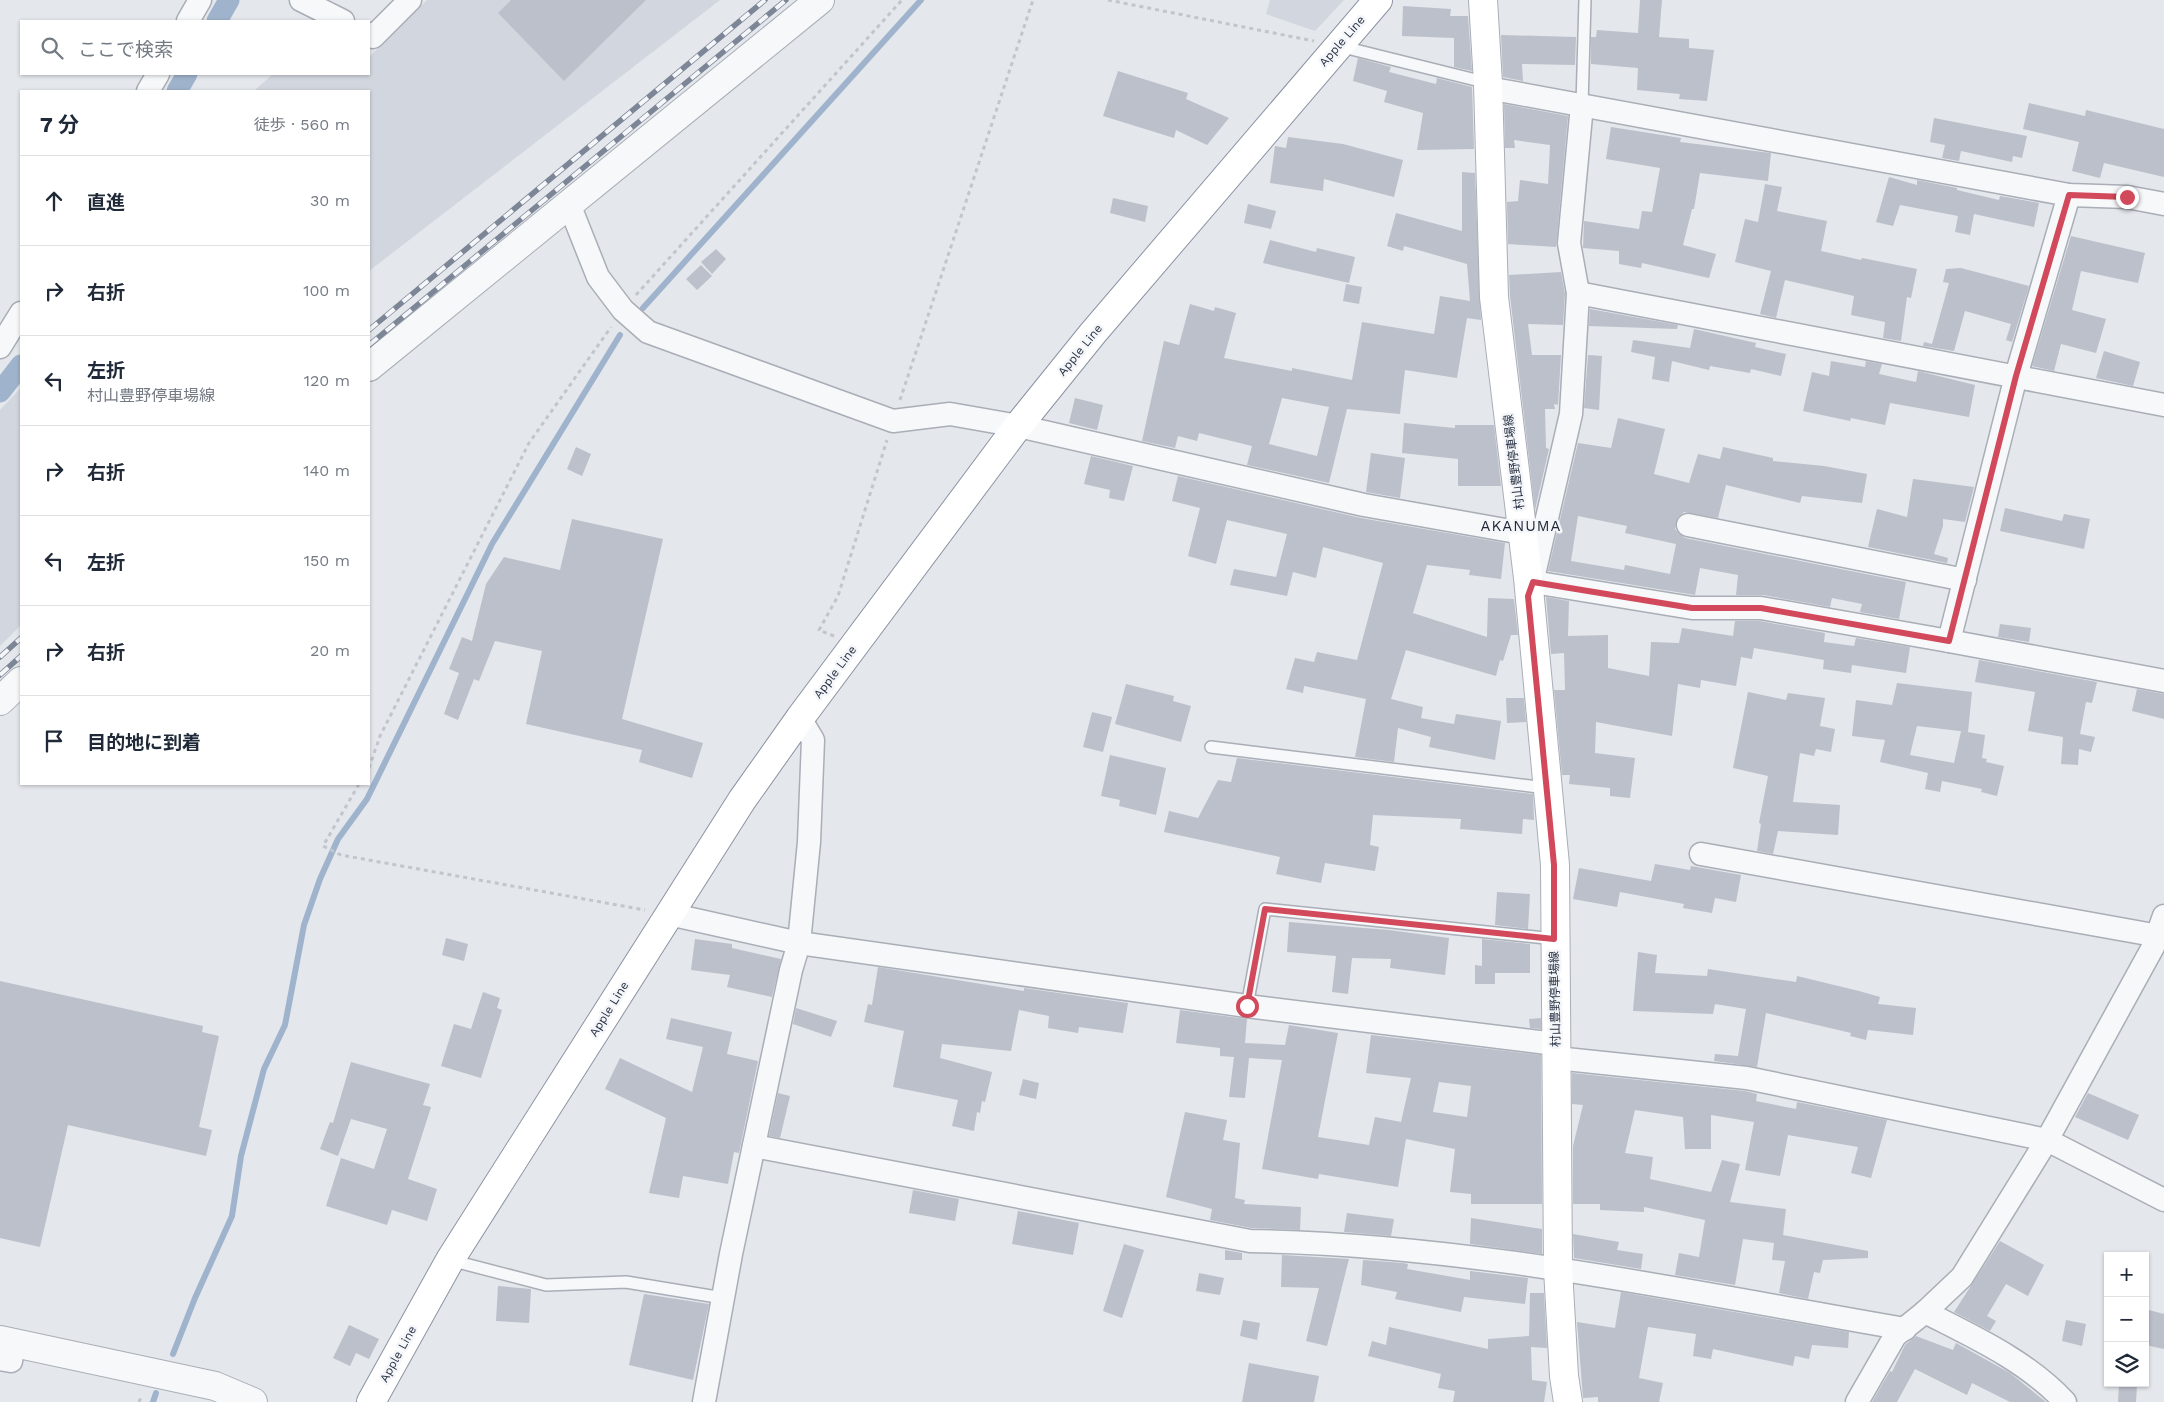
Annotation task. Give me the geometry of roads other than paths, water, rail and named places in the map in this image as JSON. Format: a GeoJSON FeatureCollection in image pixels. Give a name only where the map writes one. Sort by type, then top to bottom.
{"type":"FeatureCollection","features":[{"type":"Feature","properties":{"kind":"main road","name":"Apple Line"},"geometry":{"type":"LineString","coordinates":[[371,1402],[450,1260],[742,800],[800,718],[1018,426],[1100,325],[1378,0]]}},
{"type":"Feature","properties":{"kind":"main road","name":"村山豊野停車場線"},"geometry":{"type":"LineString","coordinates":[[1483,0],[1488,86],[1494,297],[1530,589],[1554,865],[1558,1269],[1564,1376],[1568,1402]]}},
{"type":"Feature","properties":{"kind":"street"},"geometry":{"type":"LineString","coordinates":[[189,20],[200,0]]}},
{"type":"Feature","properties":{"kind":"street"},"geometry":{"type":"LineString","coordinates":[[301,0],[341,20]]}},
{"type":"Feature","properties":{"kind":"street"},"geometry":{"type":"LineString","coordinates":[[370,35],[373,37],[410,0]]}},
{"type":"Feature","properties":{"kind":"street"},"geometry":{"type":"LineString","coordinates":[[370,366],[820,0]]}},
{"type":"Feature","properties":{"kind":"street"},"geometry":{"type":"LineString","coordinates":[[149,90],[157,75]]}},
{"type":"Feature","properties":{"kind":"street"},"geometry":{"type":"LineString","coordinates":[[1488,86],[2069,195],[2127,197],[2164,204]]}},
{"type":"Feature","properties":{"kind":"street"},"geometry":{"type":"LineString","coordinates":[[1582,105],[1569,243],[1578,293],[1571,414],[1530,589],[1692,608],[1761,608],[2164,681]]}},
{"type":"Feature","properties":{"kind":"street"},"geometry":{"type":"LineString","coordinates":[[1949,641],[2016,376],[2069,195]]}},
{"type":"Feature","properties":{"kind":"street"},"geometry":{"type":"LineString","coordinates":[[569,204],[598,277],[623,310],[648,332],[893,421],[950,414],[1018,426],[1364,505],[1522,533]]}},
{"type":"Feature","properties":{"kind":"street"},"geometry":{"type":"LineString","coordinates":[[1578,293],[2164,406]]}},
{"type":"Feature","properties":{"kind":"street"},"geometry":{"type":"LineString","coordinates":[[0,347],[20,315]]}},
{"type":"Feature","properties":{"kind":"street"},"geometry":{"type":"LineString","coordinates":[[1688,525],[1965,580]]}},
{"type":"Feature","properties":{"kind":"street"},"geometry":{"type":"LineString","coordinates":[[0,701],[20,682]]}},
{"type":"Feature","properties":{"kind":"street"},"geometry":{"type":"LineString","coordinates":[[704,1402],[754,1146],[791,970],[799,942],[809,842],[813,740],[800,718]]}},
{"type":"Feature","properties":{"kind":"street"},"geometry":{"type":"LineString","coordinates":[[1701,854],[2160,938],[2047,1140],[1962,1278],[1895,1336],[1857,1402]]}},
{"type":"Feature","properties":{"kind":"street"},"geometry":{"type":"LineString","coordinates":[[669,914],[799,942],[1747,1078],[2047,1140],[2164,1200]]}},
{"type":"Feature","properties":{"kind":"street"},"geometry":{"type":"LineString","coordinates":[[754,1146],[1250,1241],[1324,1242],[1558,1269],[1905,1329]]}},
{"type":"Feature","properties":{"kind":"street"},"geometry":{"type":"LineString","coordinates":[[1925,1312],[1993,1347],[2052,1388],[2064,1402]]}},
{"type":"Feature","properties":{"kind":"street"},"geometry":{"type":"LineString","coordinates":[[5,1348],[151,1371],[215,1386],[253,1402]]}},
{"type":"Feature","properties":{"kind":"lane"},"geometry":{"type":"LineString","coordinates":[[1582,105],[1585,0]]}},
{"type":"Feature","properties":{"kind":"lane"},"geometry":{"type":"LineString","coordinates":[[1337,46],[1488,86]]}},
{"type":"Feature","properties":{"kind":"lane"},"geometry":{"type":"LineString","coordinates":[[1211,747],[1546,788]]}},
{"type":"Feature","properties":{"kind":"lane"},"geometry":{"type":"LineString","coordinates":[[1247,1006],[1265,909],[1554,939]]}},
{"type":"Feature","properties":{"kind":"lane"},"geometry":{"type":"LineString","coordinates":[[450,1260],[546,1285],[626,1282],[723,1298]]}},
{"type":"Feature","properties":{"kind":"waterway"},"geometry":{"type":"LineString","coordinates":[[218,20],[229,0]]}},
{"type":"Feature","properties":{"kind":"waterway"},"geometry":{"type":"LineString","coordinates":[[643,308],[921,0]]}},
{"type":"Feature","properties":{"kind":"waterway"},"geometry":{"type":"LineString","coordinates":[[178,90],[186,75]]}},
{"type":"Feature","properties":{"kind":"waterway"},"geometry":{"type":"LineString","coordinates":[[173,1354],[195,1298],[232,1216],[241,1156],[264,1069],[285,1025],[304,925],[320,879],[338,839],[367,799],[492,544],[620,335]]}},
{"type":"Feature","properties":{"kind":"waterway"},"geometry":{"type":"LineString","coordinates":[[0,392],[20,366]]}},
{"type":"Feature","properties":{"kind":"waterway"},"geometry":{"type":"LineString","coordinates":[[153,1402],[156,1393]]}},
{"type":"Feature","properties":{"kind":"railway"},"geometry":{"type":"LineString","coordinates":[[370,329],[765,0]]}},
{"type":"Feature","properties":{"kind":"railway"},"geometry":{"type":"LineString","coordinates":[[370,344],[786,0]]}},
{"type":"Feature","properties":{"kind":"railway"},"geometry":{"type":"LineString","coordinates":[[0,657],[20,639]]}},
{"type":"Feature","properties":{"kind":"railway"},"geometry":{"type":"LineString","coordinates":[[0,675],[20,657]]}},
{"type":"Feature","properties":{"kind":"district","name":"AKANUMA"},"geometry":{"type":"Point","coordinates":[1521,526]}}]}
